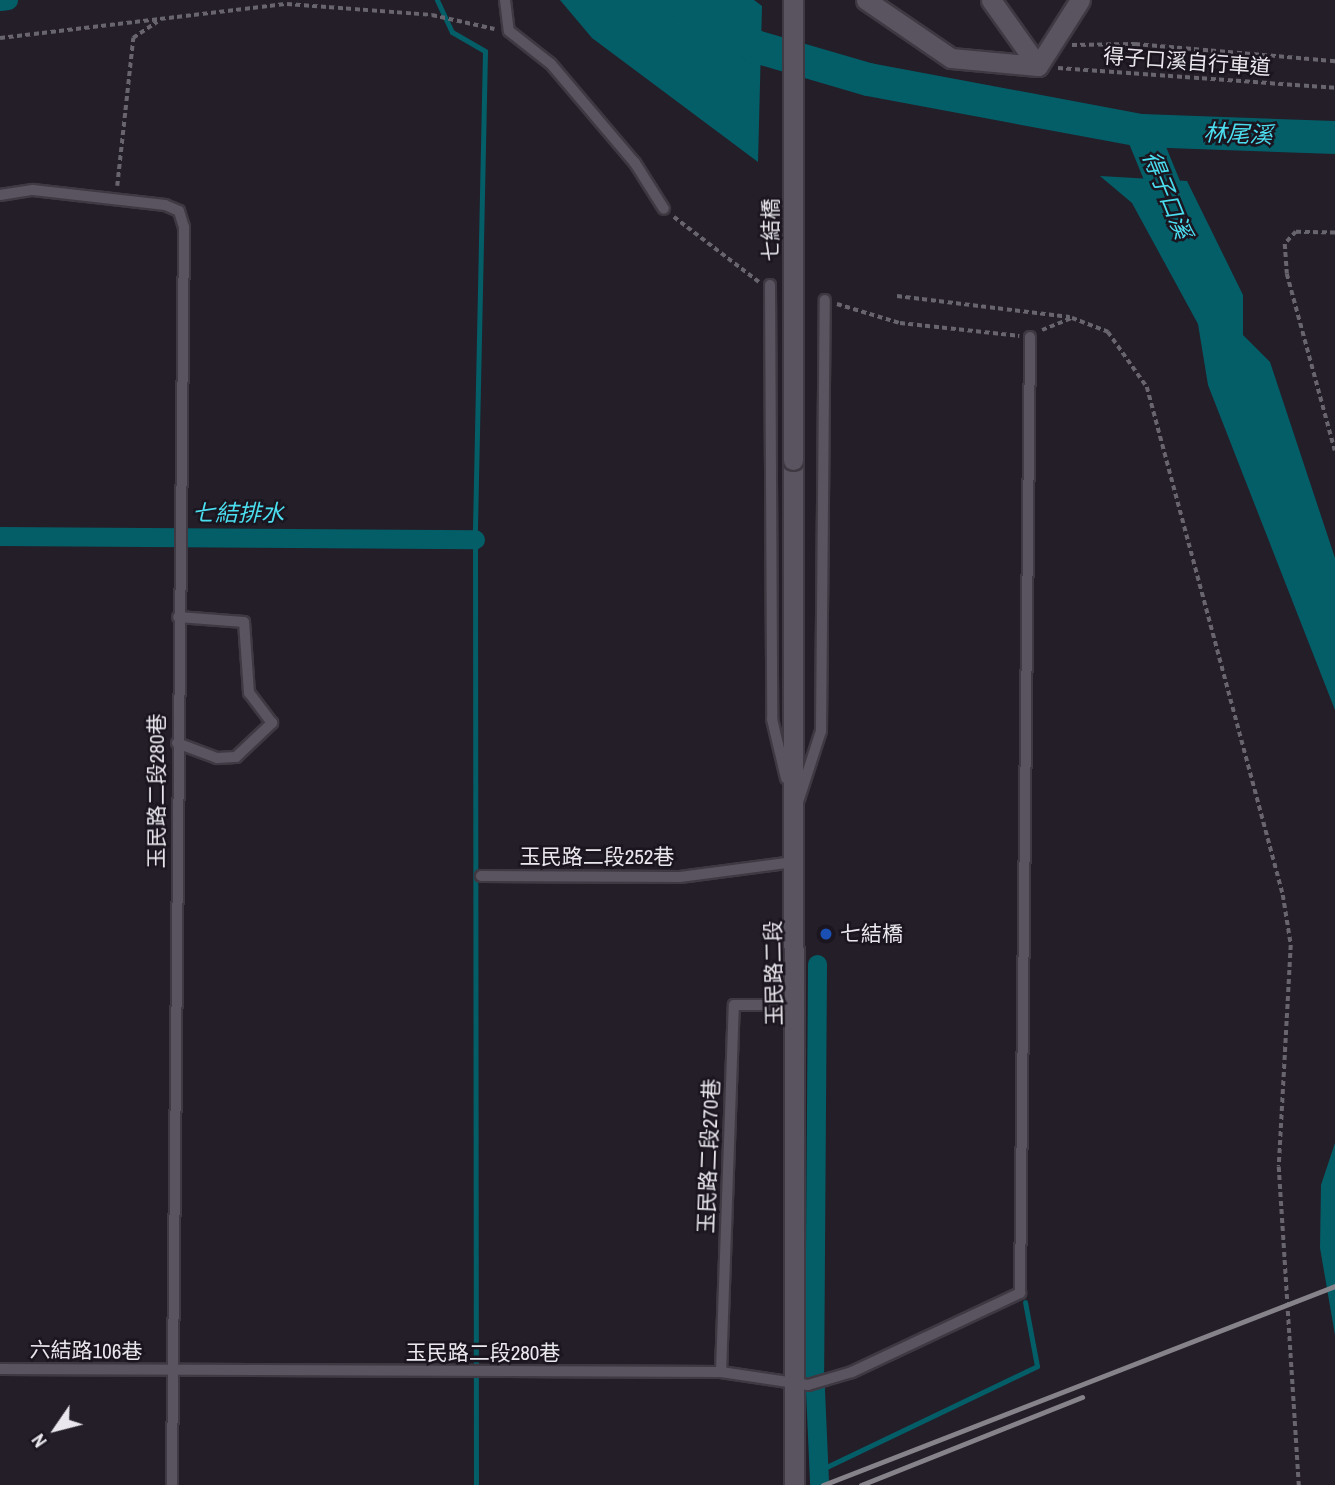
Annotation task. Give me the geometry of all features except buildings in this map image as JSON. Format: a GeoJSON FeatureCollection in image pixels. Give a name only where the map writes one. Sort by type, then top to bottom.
{"type":"FeatureCollection","features":[{"type":"Feature","properties":{"kind":"street","name":"七結橋"},"geometry":{"type":"LineString","coordinates":[[793,0],[793,460]]}},
{"type":"Feature","properties":{"kind":"street"},"geometry":{"type":"LineString","coordinates":[[866,0],[951,58],[1038,66]]}},
{"type":"Feature","properties":{"kind":"street"},"geometry":{"type":"LineString","coordinates":[[991,0],[1038,66]]}},
{"type":"Feature","properties":{"kind":"street"},"geometry":{"type":"LineString","coordinates":[[1038,66],[1080,0]]}},
{"type":"Feature","properties":{"kind":"street","name":"玉民路二段"},"geometry":{"type":"LineString","coordinates":[[793,460],[797,1005],[794,1485]]}},
{"type":"Feature","properties":{"kind":"lane"},"geometry":{"type":"LineString","coordinates":[[505,0],[509,31],[551,64],[635,163],[664,209]]}},
{"type":"Feature","properties":{"kind":"lane"},"geometry":{"type":"LineString","coordinates":[[0,195],[33,190],[116,200]]}},
{"type":"Feature","properties":{"kind":"lane","name":"玉民路二段280巷"},"geometry":{"type":"LineString","coordinates":[[116,200],[179,211],[172,1485]]}},
{"type":"Feature","properties":{"kind":"lane"},"geometry":{"type":"LineString","coordinates":[[770,285],[772,719],[795,813]]}},
{"type":"Feature","properties":{"kind":"lane"},"geometry":{"type":"LineString","coordinates":[[795,813],[821,731],[825,300]]}},
{"type":"Feature","properties":{"kind":"lane","name":"玉民路二段280巷"},"geometry":{"type":"LineString","coordinates":[[172,1371],[721,1372],[808,1385],[852,1372],[1020,1293],[1025,1280],[1030,337]]}},
{"type":"Feature","properties":{"kind":"lane"},"geometry":{"type":"LineString","coordinates":[[177,743],[236,757],[272,723],[249,693],[244,622],[178,617]]}},
{"type":"Feature","properties":{"kind":"lane","name":"玉民路二段252巷"},"geometry":{"type":"LineString","coordinates":[[481,876],[680,877],[795,862]]}},
{"type":"Feature","properties":{"kind":"lane","name":"玉民路二段270巷"},"geometry":{"type":"LineString","coordinates":[[721,1372],[734,1004],[797,1005]]}},
{"type":"Feature","properties":{"kind":"lane","name":"六結路106巷"},"geometry":{"type":"LineString","coordinates":[[0,1369],[172,1371]]}},
{"type":"Feature","properties":{"kind":"path"},"geometry":{"type":"LineString","coordinates":[[0,38],[287,4],[432,15],[509,31]]}},
{"type":"Feature","properties":{"kind":"path"},"geometry":{"type":"LineString","coordinates":[[116,200],[133,38],[159,20]]}},
{"type":"Feature","properties":{"kind":"path"},"geometry":{"type":"LineString","coordinates":[[1054,44],[1135,44],[1335,61]]}},
{"type":"Feature","properties":{"kind":"path","name":"得子口溪自行車道"},"geometry":{"type":"LineString","coordinates":[[1038,66],[1335,88]]}},
{"type":"Feature","properties":{"kind":"path"},"geometry":{"type":"LineString","coordinates":[[1335,233],[1296,233],[1284,244],[1335,452]]}},
{"type":"Feature","properties":{"kind":"path"},"geometry":{"type":"LineString","coordinates":[[897,296],[1072,318],[1108,332],[1147,387],[1283,895],[1291,946],[1279,1167],[1299,1485]]}},
{"type":"Feature","properties":{"kind":"path"},"geometry":{"type":"LineString","coordinates":[[1030,337],[1072,318]]}},
{"type":"Feature","properties":{"kind":"water"},"geometry":{"type":"Polygon","coordinates":[[[560,0],[754,0],[762,6],[758,162],[592,38],[560,0]]]}},
{"type":"Feature","properties":{"kind":"water"},"geometry":{"type":"Polygon","coordinates":[[[1100,176],[1187,181],[1243,295],[1243,335],[1270,362],[1335,558],[1335,710],[1208,385],[1198,324],[1132,203],[1100,176]]]}},
{"type":"Feature","properties":{"kind":"water"},"geometry":{"type":"Polygon","coordinates":[[[1335,1143],[1335,1335],[1320,1248],[1321,1185],[1335,1143]]]}},
{"type":"Feature","properties":{"kind":"waterway"},"geometry":{"type":"LineString","coordinates":[[0,1],[8,0]]}},
{"type":"Feature","properties":{"kind":"waterway"},"geometry":{"type":"LineString","coordinates":[[437,0],[452,32],[485,51],[475,539],[476,1485]]}},
{"type":"Feature","properties":{"kind":"waterway","name":"得子口溪"},"geometry":{"type":"LineString","coordinates":[[678,0],[755,46],[868,79],[1141,130],[1335,137]]}},
{"type":"Feature","properties":{"kind":"waterway","name":"得子口溪"},"geometry":{"type":"LineString","coordinates":[[1141,130],[1178,220]]}},
{"type":"Feature","properties":{"kind":"waterway","name":"七結排水"},"geometry":{"type":"LineString","coordinates":[[0,536],[475,539]]}},
{"type":"Feature","properties":{"kind":"waterway"},"geometry":{"type":"LineString","coordinates":[[817,964],[814,1367],[819,1482]]}},
{"type":"Feature","properties":{"kind":"waterway"},"geometry":{"type":"LineString","coordinates":[[816,1472],[1037,1366],[1025,1302]]}},
{"type":"Feature","properties":{"kind":"railway"},"geometry":{"type":"LineString","coordinates":[[823,1485],[1335,1286]]}},
{"type":"Feature","properties":{"kind":"railway"},"geometry":{"type":"LineString","coordinates":[[861,1485],[1082,1397]]}},
{"type":"Feature","properties":{"kind":"place","name":"七結橋"},"geometry":{"type":"Point","coordinates":[826,934]}},
{"type":"Feature","properties":{"kind":"water label","name":"林尾溪"},"geometry":{"type":"Point","coordinates":[1238,134]}}]}
